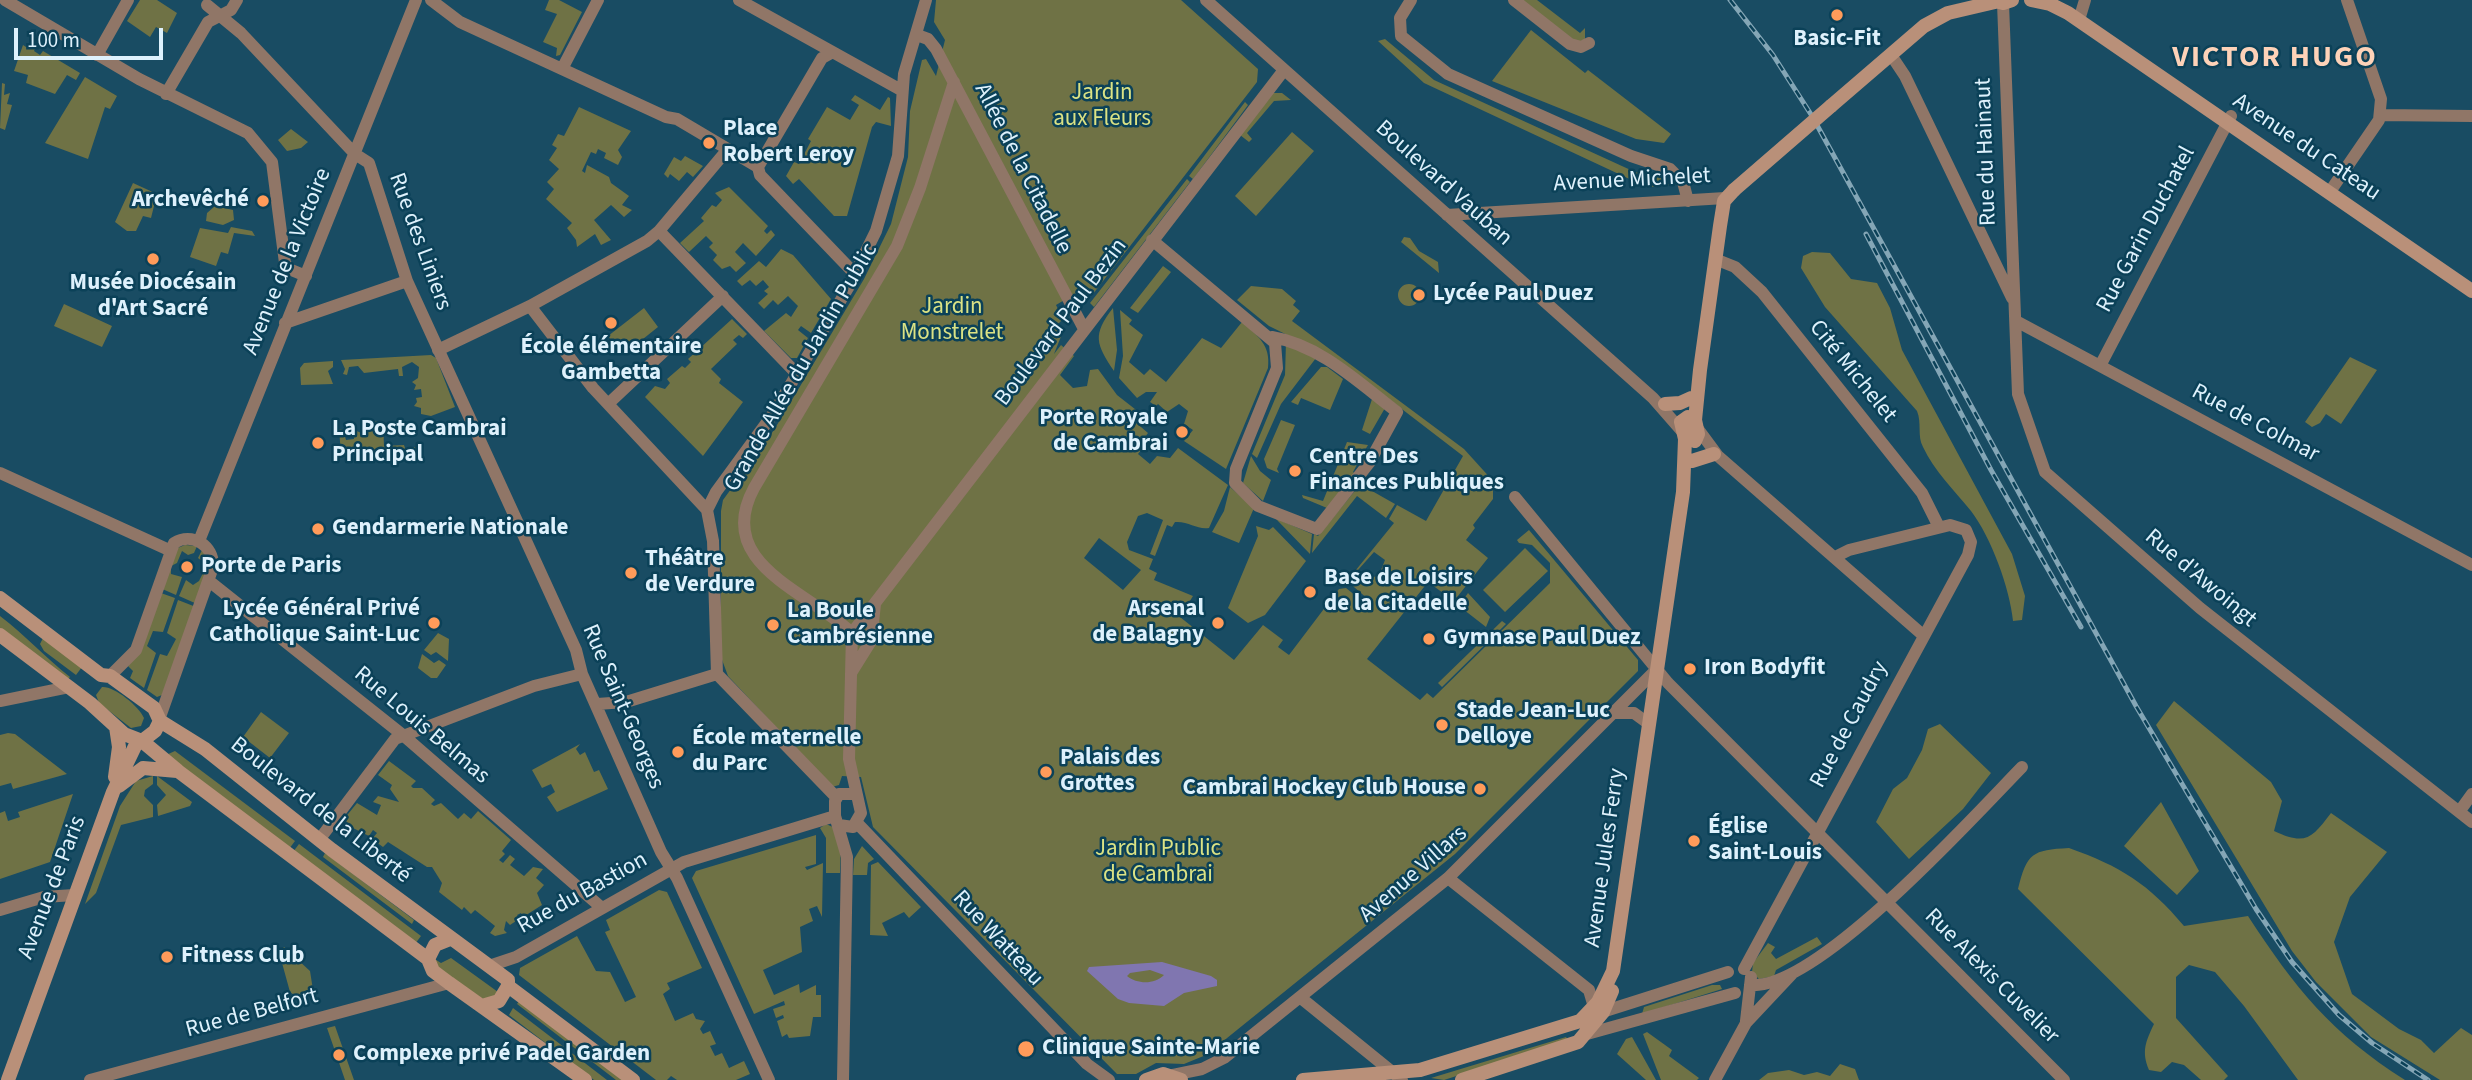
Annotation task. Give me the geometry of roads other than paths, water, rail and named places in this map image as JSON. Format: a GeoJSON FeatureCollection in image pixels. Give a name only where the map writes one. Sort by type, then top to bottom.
{"type":"FeatureCollection","features":[{"type":"Feature","properties":{"kind":"main road","name":"Avenue Michelet"},"geometry":{"type":"LineString","coordinates":[[1730,194],[1951,0]]}},
{"type":"Feature","properties":{"kind":"main road","name":"Avenue du Cateau"},"geometry":{"type":"LineString","coordinates":[[2031,0],[2056,6],[2080,18],[2331,190],[2472,291]]}},
{"type":"Feature","properties":{"kind":"main road","name":"Avenue du Cateau"},"geometry":{"type":"LineString","coordinates":[[2060,0],[2080,18]]}},
{"type":"Feature","properties":{"kind":"main road","name":"Avenue Michelet"},"geometry":{"type":"LineString","coordinates":[[1924,26],[1948,13],[2000,1]]}},
{"type":"Feature","properties":{"kind":"main road","name":"Avenue Jules Ferry"},"geometry":{"type":"LineString","coordinates":[[1595,1012],[1609,988],[1613,971],[1715,259],[1730,194]]}},
{"type":"Feature","properties":{"kind":"main road","name":"Avenue du Cateau"},"geometry":{"type":"LineString","coordinates":[[2407,243],[2429,253],[2472,282]]}},
{"type":"Feature","properties":{"kind":"main road","name":"Avenue Jules Ferry"},"geometry":{"type":"LineString","coordinates":[[1683,492],[1692,461],[1691,398],[1700,370]]}},
{"type":"Feature","properties":{"kind":"main road"},"geometry":{"type":"LineString","coordinates":[[1659,401],[1691,398]]}},
{"type":"Feature","properties":{"kind":"main road"},"geometry":{"type":"LineString","coordinates":[[1692,461],[1716,455]]}},
{"type":"Feature","properties":{"kind":"main road","name":"Boulevard de la Liberté"},"geometry":{"type":"LineString","coordinates":[[0,598],[105,676],[154,708],[160,719],[205,749],[319,840],[489,966],[633,1080]]}},
{"type":"Feature","properties":{"kind":"main road"},"geometry":{"type":"LineString","coordinates":[[0,635],[90,702],[116,727],[140,740],[431,965],[449,983],[584,1080]]}},
{"type":"Feature","properties":{"kind":"main road"},"geometry":{"type":"LineString","coordinates":[[90,702],[89,686],[105,676]]}},
{"type":"Feature","properties":{"kind":"main road"},"geometry":{"type":"LineString","coordinates":[[140,740],[155,731],[160,719]]}},
{"type":"Feature","properties":{"kind":"main road","name":"Avenue de Paris"},"geometry":{"type":"LineString","coordinates":[[113,792],[119,747],[116,727]]}},
{"type":"Feature","properties":{"kind":"main road","name":"Avenue de Paris"},"geometry":{"type":"LineString","coordinates":[[8,1080],[113,792],[140,740]]}},
{"type":"Feature","properties":{"kind":"main road","name":"Avenue de Paris"},"geometry":{"type":"LineString","coordinates":[[113,792],[129,776],[143,768],[178,771]]}},
{"type":"Feature","properties":{"kind":"main road"},"geometry":{"type":"LineString","coordinates":[[431,965],[435,945],[450,939]]}},
{"type":"Feature","properties":{"kind":"main road"},"geometry":{"type":"LineString","coordinates":[[482,1006],[499,1001],[508,983]]}},
{"type":"Feature","properties":{"kind":"main road"},"geometry":{"type":"LineString","coordinates":[[1462,1080],[1571,1045],[1587,1034],[1595,1012]]}},
{"type":"Feature","properties":{"kind":"main road"},"geometry":{"type":"LineString","coordinates":[[1303,1080],[1398,1077],[1595,1012]]}},
{"type":"Feature","properties":{"kind":"main road"},"geometry":{"type":"LineString","coordinates":[[1146,1080],[1160,1074],[1177,1078]]}},
{"type":"Feature","properties":{"kind":"street"},"geometry":{"type":"LineString","coordinates":[[5,0],[166,94],[244,129],[268,156],[284,260],[289,269],[306,276]]}},
{"type":"Feature","properties":{"kind":"street"},"geometry":{"type":"LineString","coordinates":[[97,55],[128,0]]}},
{"type":"Feature","properties":{"kind":"street"},"geometry":{"type":"LineString","coordinates":[[166,94],[208,22],[230,10],[237,0]]}},
{"type":"Feature","properties":{"kind":"street","name":"Avenue de la Victoire"},"geometry":{"type":"LineString","coordinates":[[199,541],[416,0]]}},
{"type":"Feature","properties":{"kind":"street"},"geometry":{"type":"LineString","coordinates":[[431,0],[460,22],[677,119],[758,167]]}},
{"type":"Feature","properties":{"kind":"street"},"geometry":{"type":"LineString","coordinates":[[562,69],[598,0]]}},
{"type":"Feature","properties":{"kind":"street"},"geometry":{"type":"LineString","coordinates":[[739,0],[753,4],[831,53],[901,90]]}},
{"type":"Feature","properties":{"kind":"street"},"geometry":{"type":"LineString","coordinates":[[707,510],[718,490],[770,419],[855,274],[880,223],[898,161],[901,90],[926,0]]}},
{"type":"Feature","properties":{"kind":"street","name":"Boulevard Vauban"},"geometry":{"type":"LineString","coordinates":[[1206,0],[1659,401],[1716,455],[1924,636]]}},
{"type":"Feature","properties":{"kind":"street"},"geometry":{"type":"LineString","coordinates":[[1411,0],[1401,14],[1400,33],[1435,67],[1631,156],[1670,169],[1683,182],[1688,201]]}},
{"type":"Feature","properties":{"kind":"street"},"geometry":{"type":"LineString","coordinates":[[1514,0],[1574,46],[1581,47],[1589,43]]}},
{"type":"Feature","properties":{"kind":"street"},"geometry":{"type":"LineString","coordinates":[[2080,18],[2085,0]]}},
{"type":"Feature","properties":{"kind":"street"},"geometry":{"type":"LineString","coordinates":[[2331,190],[2381,114],[2381,99],[2347,0]]}},
{"type":"Feature","properties":{"kind":"street","name":"Rue du Hainaut"},"geometry":{"type":"LineString","coordinates":[[2000,1],[2013,299]]}},
{"type":"Feature","properties":{"kind":"street","name":"Rue des Liniers"},"geometry":{"type":"LineString","coordinates":[[207,5],[241,33],[355,154],[367,160],[379,186],[407,281],[438,350]]}},
{"type":"Feature","properties":{"kind":"street","name":"Allée de la Citadelle"},"geometry":{"type":"LineString","coordinates":[[917,35],[932,43],[1084,329]]}},
{"type":"Feature","properties":{"kind":"street"},"geometry":{"type":"LineString","coordinates":[[831,53],[822,58],[758,167],[760,175],[855,274]]}},
{"type":"Feature","properties":{"kind":"street"},"geometry":{"type":"LineString","coordinates":[[1891,55],[1905,76],[2013,299]]}},
{"type":"Feature","properties":{"kind":"street","name":"Boulevard Paul Bezin"},"geometry":{"type":"LineString","coordinates":[[847,857],[861,807],[855,794],[849,758],[851,673],[860,637],[875,603],[1284,70]]}},
{"type":"Feature","properties":{"kind":"street","name":"Grande Allée du Jardin Public"},"geometry":{"type":"LineString","coordinates":[[860,637],[776,576],[751,552],[743,534],[743,513],[754,488],[897,246],[920,188],[954,82]]}},
{"type":"Feature","properties":{"kind":"street"},"geometry":{"type":"LineString","coordinates":[[2381,114],[2472,116]]}},
{"type":"Feature","properties":{"kind":"street","name":"Rue Garin Duchatel"},"geometry":{"type":"LineString","coordinates":[[2101,364],[2229,119]]}},
{"type":"Feature","properties":{"kind":"street"},"geometry":{"type":"LineString","coordinates":[[438,350],[530,306],[647,241],[659,231],[727,149]]}},
{"type":"Feature","properties":{"kind":"street","name":"Avenue Michelet"},"geometry":{"type":"LineString","coordinates":[[1447,215],[1688,201],[1730,194]]}},
{"type":"Feature","properties":{"kind":"street"},"geometry":{"type":"LineString","coordinates":[[1472,238],[1480,213]]}},
{"type":"Feature","properties":{"kind":"street"},"geometry":{"type":"LineString","coordinates":[[659,231],[797,373]]}},
{"type":"Feature","properties":{"kind":"street"},"geometry":{"type":"LineString","coordinates":[[1152,240],[1272,337],[1319,354],[1397,412],[1357,479],[1320,528],[1314,529],[1258,506],[1239,490],[1235,483],[1236,469],[1277,368],[1278,355],[1272,337]]}},
{"type":"Feature","properties":{"kind":"street","name":"Cité Michelet"},"geometry":{"type":"LineString","coordinates":[[1715,259],[1735,267],[1766,297],[1922,493],[1939,527]]}},
{"type":"Feature","properties":{"kind":"street"},"geometry":{"type":"LineString","coordinates":[[285,323],[407,281]]}},
{"type":"Feature","properties":{"kind":"street"},"geometry":{"type":"LineString","coordinates":[[608,404],[723,296]]}},
{"type":"Feature","properties":{"kind":"street","name":"Rue d'Awoingt"},"geometry":{"type":"LineString","coordinates":[[2013,299],[2017,321],[2019,400],[2040,460],[2049,477],[2200,608],[2472,822]]}},
{"type":"Feature","properties":{"kind":"street"},"geometry":{"type":"LineString","coordinates":[[530,306],[608,404],[707,510],[712,538],[717,674],[838,796],[855,794]]}},
{"type":"Feature","properties":{"kind":"street","name":"Rue de Colmar"},"geometry":{"type":"LineString","coordinates":[[2017,321],[2472,565]]}},
{"type":"Feature","properties":{"kind":"street","name":"Rue Saint-Georges"},"geometry":{"type":"LineString","coordinates":[[438,350],[576,650],[582,674],[769,1080]]}},
{"type":"Feature","properties":{"kind":"street"},"geometry":{"type":"LineString","coordinates":[[0,473],[169,550]]}},
{"type":"Feature","properties":{"kind":"street","name":"Rue Alexis Cuvelier"},"geometry":{"type":"LineString","coordinates":[[1515,497],[1657,669],[2064,1080]]}},
{"type":"Feature","properties":{"kind":"street","name":"Rue de Caudry"},"geometry":{"type":"LineString","coordinates":[[1744,969],[1968,555],[1971,537],[1959,526],[1939,527]]}},
{"type":"Feature","properties":{"kind":"street"},"geometry":{"type":"LineString","coordinates":[[1835,558],[1849,550],[1939,527]]}},
{"type":"Feature","properties":{"kind":"street"},"geometry":{"type":"LineString","coordinates":[[105,676],[136,650],[169,550],[182,539],[199,541],[213,558],[209,581],[160,719]]}},
{"type":"Feature","properties":{"kind":"street","name":"Rue Louis Belmas"},"geometry":{"type":"LineString","coordinates":[[209,581],[404,736],[602,908]]}},
{"type":"Feature","properties":{"kind":"street"},"geometry":{"type":"LineString","coordinates":[[25,695],[38,682],[39,665]]}},
{"type":"Feature","properties":{"kind":"street","name":"Avenue Villars"},"geometry":{"type":"LineString","coordinates":[[1177,1078],[1224,1058],[1448,878],[1657,669]]}},
{"type":"Feature","properties":{"kind":"street"},"geometry":{"type":"LineString","coordinates":[[319,840],[395,739],[534,687],[582,674]]}},
{"type":"Feature","properties":{"kind":"street"},"geometry":{"type":"LineString","coordinates":[[597,704],[626,702],[717,674]]}},
{"type":"Feature","properties":{"kind":"street"},"geometry":{"type":"LineString","coordinates":[[0,701],[69,687]]}},
{"type":"Feature","properties":{"kind":"street"},"geometry":{"type":"LineString","coordinates":[[1613,713],[1634,713],[1649,724]]}},
{"type":"Feature","properties":{"kind":"street","name":"Boulevard Paul Bezin"},"geometry":{"type":"LineString","coordinates":[[847,857],[837,821],[838,796],[849,758]]}},
{"type":"Feature","properties":{"kind":"street"},"geometry":{"type":"LineString","coordinates":[[1587,1034],[1764,985],[1795,970],[1854,931],[1888,903],[2022,767]]}},
{"type":"Feature","properties":{"kind":"street"},"geometry":{"type":"LineString","coordinates":[[2459,812],[2472,794]]}},
{"type":"Feature","properties":{"kind":"street"},"geometry":{"type":"LineString","coordinates":[[837,821],[856,825]]}},
{"type":"Feature","properties":{"kind":"street","name":"Rue du Bastion"},"geometry":{"type":"LineString","coordinates":[[489,966],[516,957],[689,860],[837,821]]}},
{"type":"Feature","properties":{"kind":"street","name":"Rue Watteau"},"geometry":{"type":"LineString","coordinates":[[856,825],[1087,1064],[1109,1080]]}},
{"type":"Feature","properties":{"kind":"street"},"geometry":{"type":"LineString","coordinates":[[844,1080],[847,857]]}},
{"type":"Feature","properties":{"kind":"street"},"geometry":{"type":"LineString","coordinates":[[1448,878],[1589,990],[1595,1012],[1635,1002],[1737,967],[1744,969],[1751,977],[1745,1023]]}},
{"type":"Feature","properties":{"kind":"street"},"geometry":{"type":"LineString","coordinates":[[0,910],[49,896],[74,895]]}},
{"type":"Feature","properties":{"kind":"street","name":"Rue du Bastion"},"geometry":{"type":"LineString","coordinates":[[508,983],[516,957]]}},
{"type":"Feature","properties":{"kind":"street"},"geometry":{"type":"LineString","coordinates":[[425,990],[431,965]]}},
{"type":"Feature","properties":{"kind":"street"},"geometry":{"type":"LineString","coordinates":[[1715,1080],[1745,1023],[1795,970]]}},
{"type":"Feature","properties":{"kind":"street"},"geometry":{"type":"LineString","coordinates":[[1728,972],[1725,984],[1735,993]]}},
{"type":"Feature","properties":{"kind":"street","name":"Rue de Belfort"},"geometry":{"type":"LineString","coordinates":[[90,1080],[449,983]]}},
{"type":"Feature","properties":{"kind":"street"},"geometry":{"type":"LineString","coordinates":[[1589,990],[1609,988],[1635,1002]]}},
{"type":"Feature","properties":{"kind":"street"},"geometry":{"type":"LineString","coordinates":[[1301,998],[1398,1077]]}},
{"type":"Feature","properties":{"kind":"railway"},"geometry":{"type":"LineString","coordinates":[[1730,0],[1773,55],[1812,116],[2136,706],[2256,909],[2292,962],[2339,1015],[2372,1043],[2428,1080]]}},
{"type":"Feature","properties":{"kind":"railway"},"geometry":{"type":"LineString","coordinates":[[1866,234],[1991,470],[2081,627]]}},
{"type":"Feature","properties":{"kind":"place","name":"Basic-Fit"},"geometry":{"type":"Point","coordinates":[1837,15]}},
{"type":"Feature","properties":{"kind":"place","name":"Place Robert Leroy"},"geometry":{"type":"Point","coordinates":[709,143]}},
{"type":"Feature","properties":{"kind":"place","name":"Archevêché"},"geometry":{"type":"Point","coordinates":[263,201]}},
{"type":"Feature","properties":{"kind":"place","name":"Musée Diocésain d'Art Sacré"},"geometry":{"type":"Point","coordinates":[153,259]}},
{"type":"Feature","properties":{"kind":"place","name":"Lycée Paul Duez"},"geometry":{"type":"Point","coordinates":[1419,295]}},
{"type":"Feature","properties":{"kind":"place","name":"École élémentaire Gambetta"},"geometry":{"type":"Point","coordinates":[611,323]}},
{"type":"Feature","properties":{"kind":"place","name":"Porte Royale de Cambrai"},"geometry":{"type":"Point","coordinates":[1182,432]}},
{"type":"Feature","properties":{"kind":"place","name":"La Poste Cambrai Principal"},"geometry":{"type":"Point","coordinates":[318,443]}},
{"type":"Feature","properties":{"kind":"place","name":"Centre Des Finances Publiques"},"geometry":{"type":"Point","coordinates":[1295,471]}},
{"type":"Feature","properties":{"kind":"place","name":"Gendarmerie Nationale"},"geometry":{"type":"Point","coordinates":[318,529]}},
{"type":"Feature","properties":{"kind":"place","name":"Porte de Paris"},"geometry":{"type":"Point","coordinates":[187,567]}},
{"type":"Feature","properties":{"kind":"place","name":"Théâtre de Verdure"},"geometry":{"type":"Point","coordinates":[631,573]}},
{"type":"Feature","properties":{"kind":"place","name":"Base de Loisirs de la Citadelle"},"geometry":{"type":"Point","coordinates":[1310,592]}},
{"type":"Feature","properties":{"kind":"place","name":"Lycée Général Privé Catholique Saint-Luc"},"geometry":{"type":"Point","coordinates":[434,623]}},
{"type":"Feature","properties":{"kind":"place","name":"Arsenal de Balagny"},"geometry":{"type":"Point","coordinates":[1218,623]}},
{"type":"Feature","properties":{"kind":"place","name":"La Boule Cambrésienne"},"geometry":{"type":"Point","coordinates":[773,625]}},
{"type":"Feature","properties":{"kind":"place","name":"Gymnase Paul Duez"},"geometry":{"type":"Point","coordinates":[1429,639]}},
{"type":"Feature","properties":{"kind":"place","name":"Iron Bodyfit"},"geometry":{"type":"Point","coordinates":[1690,669]}},
{"type":"Feature","properties":{"kind":"place","name":"Stade Jean-Luc Delloye"},"geometry":{"type":"Point","coordinates":[1442,725]}},
{"type":"Feature","properties":{"kind":"place","name":"École maternelle du Parc"},"geometry":{"type":"Point","coordinates":[678,752]}},
{"type":"Feature","properties":{"kind":"place","name":"Palais des Grottes"},"geometry":{"type":"Point","coordinates":[1046,772]}},
{"type":"Feature","properties":{"kind":"place","name":"Cambrai Hockey Club House"},"geometry":{"type":"Point","coordinates":[1480,789]}},
{"type":"Feature","properties":{"kind":"place","name":"Église Saint-Louis"},"geometry":{"type":"Point","coordinates":[1694,841]}},
{"type":"Feature","properties":{"kind":"place","name":"Fitness Club"},"geometry":{"type":"Point","coordinates":[167,957]}},
{"type":"Feature","properties":{"kind":"place","name":"Clinique Sainte-Marie"},"geometry":{"type":"Point","coordinates":[1026,1049]}},
{"type":"Feature","properties":{"kind":"place","name":"Complexe privé Padel Garden"},"geometry":{"type":"Point","coordinates":[339,1055]}},
{"type":"Feature","properties":{"kind":"district","name":"VICTOR HUGO"},"geometry":{"type":"Point","coordinates":[2275,59]}},
{"type":"Feature","properties":{"kind":"park label","name":"Jardin aux Fleurs"},"geometry":{"type":"Point","coordinates":[1102,107]}},
{"type":"Feature","properties":{"kind":"park label","name":"Jardin Monstrelet"},"geometry":{"type":"Point","coordinates":[952,321]}},
{"type":"Feature","properties":{"kind":"park label","name":"Jardin Public de Cambrai"},"geometry":{"type":"Point","coordinates":[1158,863]}}]}
